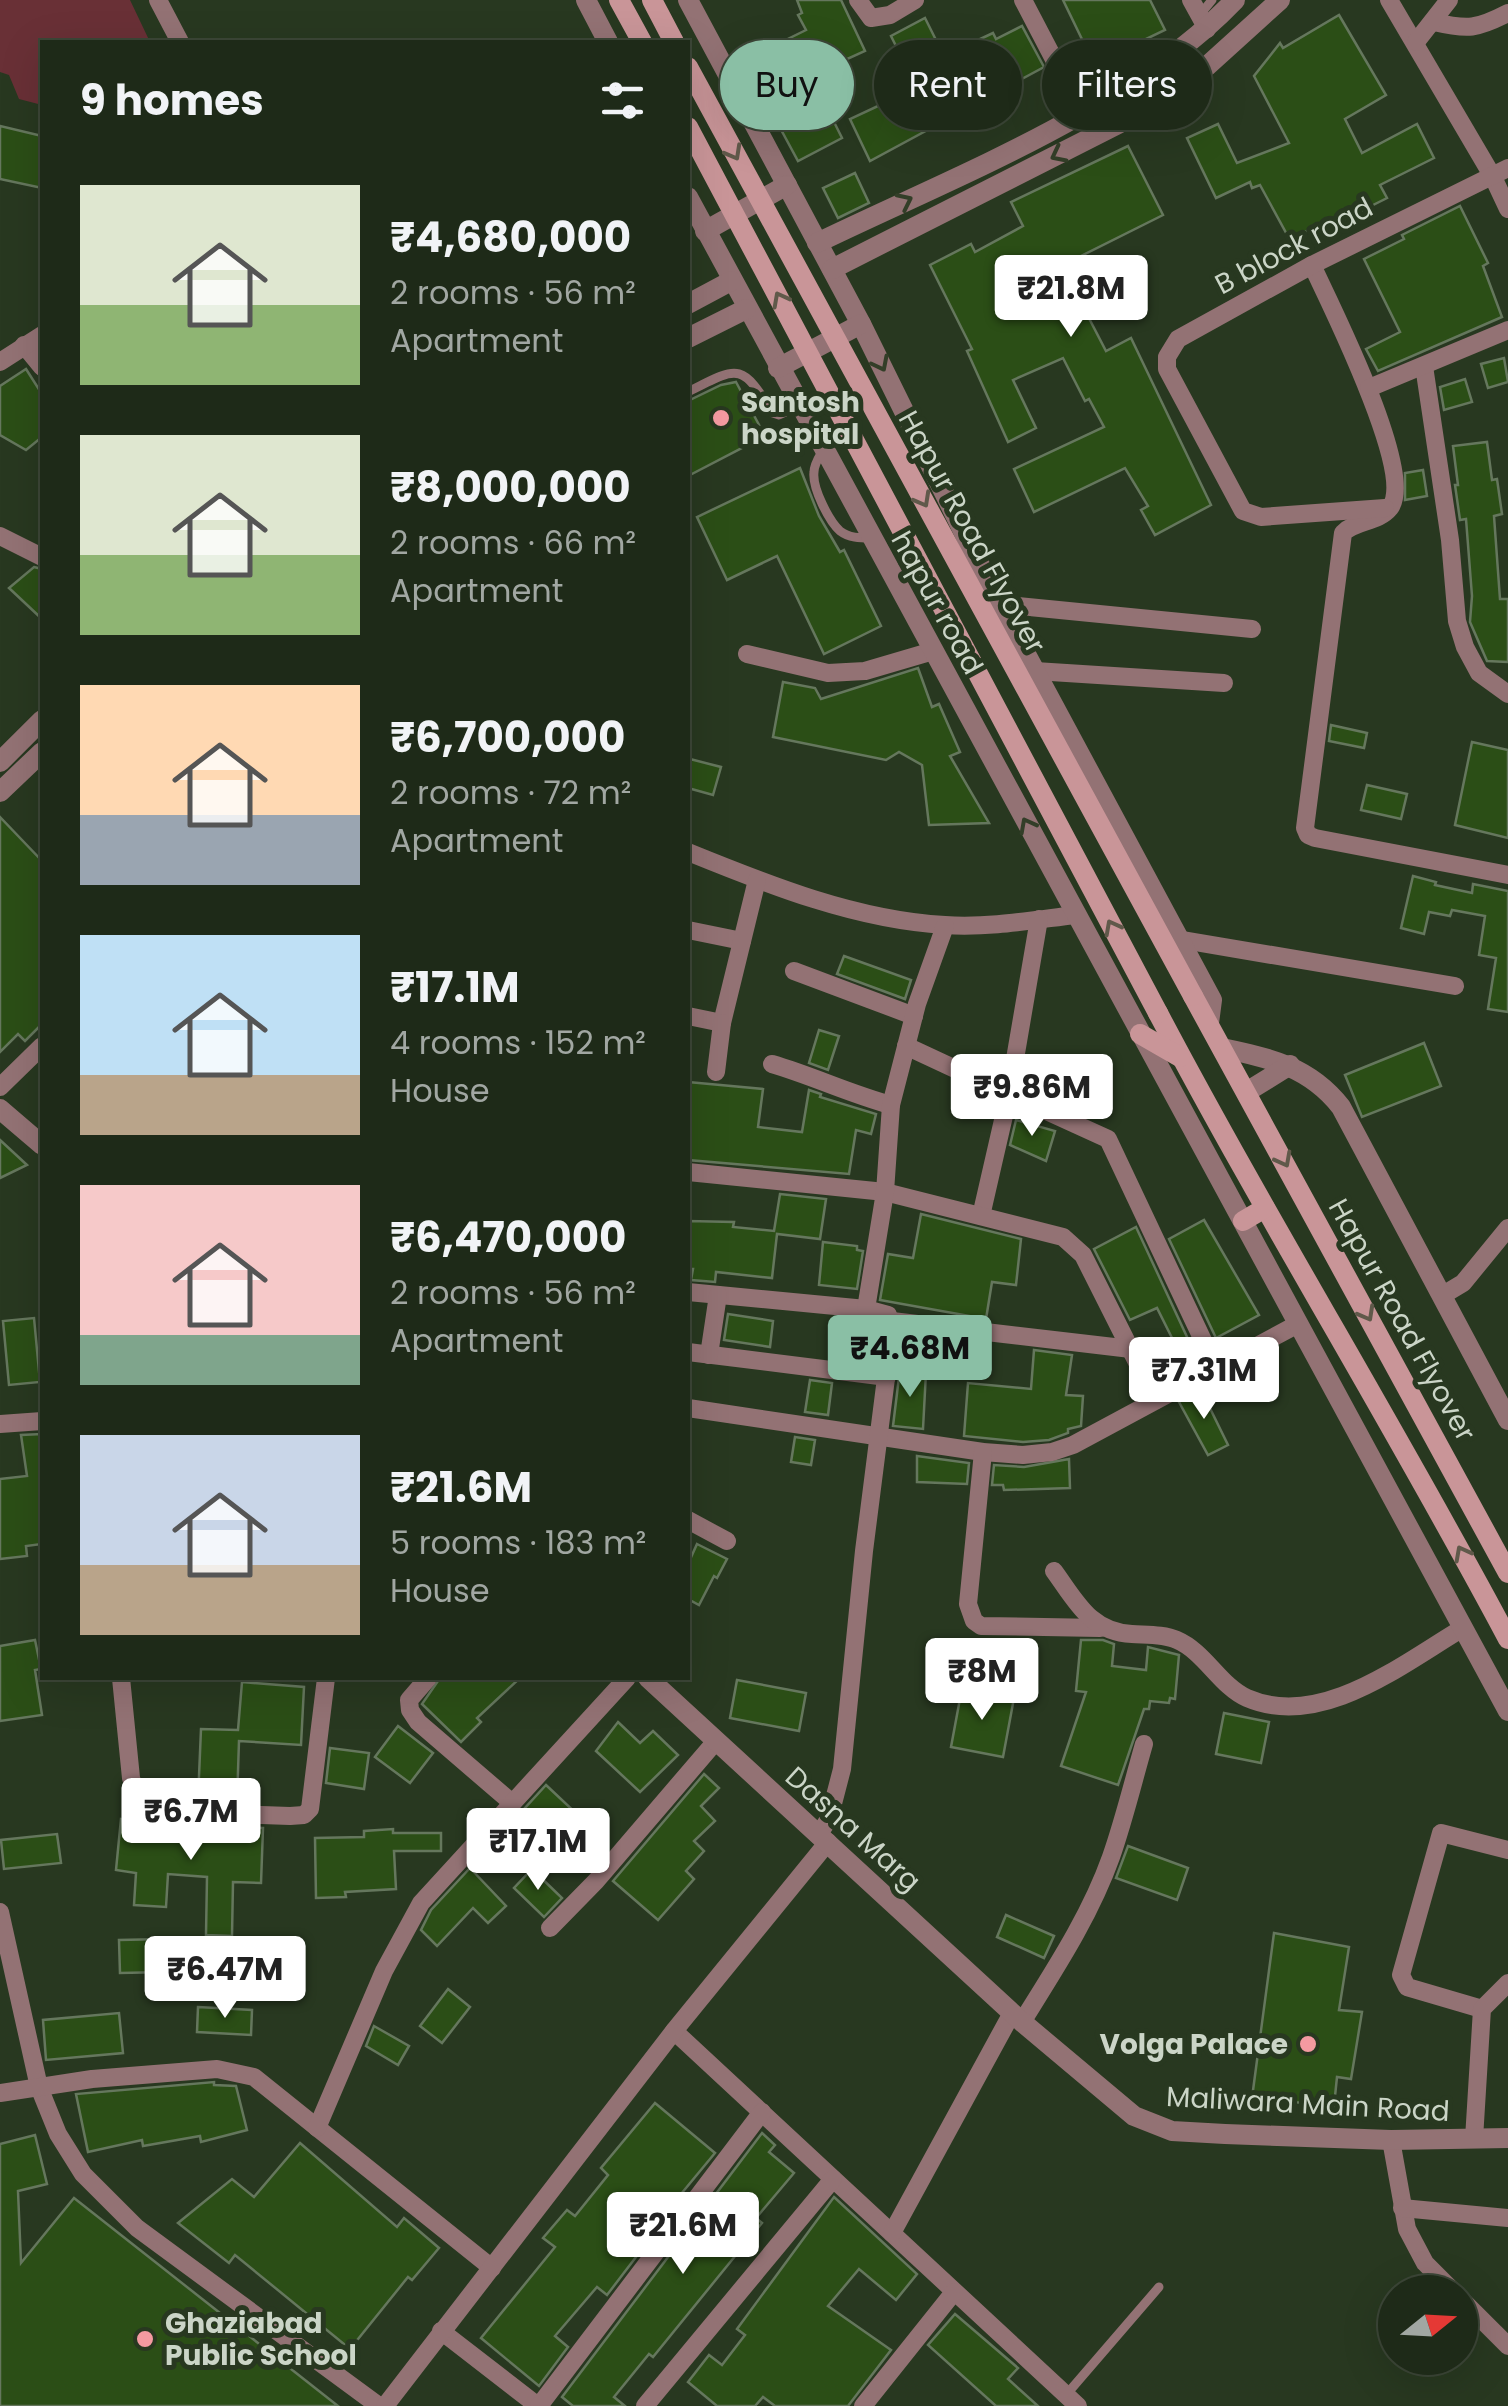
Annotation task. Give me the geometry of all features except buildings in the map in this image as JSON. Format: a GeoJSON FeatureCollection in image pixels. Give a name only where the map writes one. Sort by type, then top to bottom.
{"type":"FeatureCollection","features":[{"type":"Feature","properties":{"kind":"main road"},"geometry":{"type":"LineString","coordinates":[[619,0],[641,40]]}},
{"type":"Feature","properties":{"kind":"main road"},"geometry":{"type":"LineString","coordinates":[[652,0],[673,40]]}},
{"type":"Feature","properties":{"kind":"main road","name":"Hapur Road Flyover"},"geometry":{"type":"LineString","coordinates":[[690,71],[1508,1574]]}},
{"type":"Feature","properties":{"kind":"main road"},"geometry":{"type":"LineString","coordinates":[[690,131],[1182,1058],[1508,1639]]}},
{"type":"Feature","properties":{"kind":"main road"},"geometry":{"type":"LineString","coordinates":[[1140,1034],[1182,1058]]}},
{"type":"Feature","properties":{"kind":"main road"},"geometry":{"type":"LineString","coordinates":[[1243,1221],[1264,1208]]}},
{"type":"Feature","properties":{"kind":"street"},"geometry":{"type":"LineString","coordinates":[[158,0],[179,40]]}},
{"type":"Feature","properties":{"kind":"street"},"geometry":{"type":"LineString","coordinates":[[586,0],[607,40]]}},
{"type":"Feature","properties":{"kind":"street"},"geometry":{"type":"LineString","coordinates":[[688,0],[861,324],[998,604],[1212,1000],[1209,1023]]}},
{"type":"Feature","properties":{"kind":"street"},"geometry":{"type":"LineString","coordinates":[[858,0],[871,18],[878,18],[915,0]]}},
{"type":"Feature","properties":{"kind":"street"},"geometry":{"type":"LineString","coordinates":[[1024,0],[1045,40]]}},
{"type":"Feature","properties":{"kind":"street"},"geometry":{"type":"LineString","coordinates":[[1170,40],[1199,15],[1235,0]]}},
{"type":"Feature","properties":{"kind":"street"},"geometry":{"type":"LineString","coordinates":[[832,270],[1118,124],[1206,67],[1280,0]]}},
{"type":"Feature","properties":{"kind":"street"},"geometry":{"type":"LineString","coordinates":[[1389,0],[1500,173],[1508,209]]}},
{"type":"Feature","properties":{"kind":"street"},"geometry":{"type":"LineString","coordinates":[[1416,42],[1449,0]]}},
{"type":"Feature","properties":{"kind":"street"},"geometry":{"type":"LineString","coordinates":[[1434,22],[1465,29],[1508,12]]}},
{"type":"Feature","properties":{"kind":"street"},"geometry":{"type":"LineString","coordinates":[[818,244],[1050,130]]}},
{"type":"Feature","properties":{"kind":"street","name":"B block road"},"geometry":{"type":"LineString","coordinates":[[1390,508],[1262,517],[1243,511],[1167,370],[1167,357],[1178,339],[1312,265],[1500,173]]}},
{"type":"Feature","properties":{"kind":"street"},"geometry":{"type":"LineString","coordinates":[[705,230],[787,185]]}},
{"type":"Feature","properties":{"kind":"street","name":"hapur road"},"geometry":{"type":"LineString","coordinates":[[690,200],[731,282],[1508,1710]]}},
{"type":"Feature","properties":{"kind":"street"},"geometry":{"type":"LineString","coordinates":[[1312,265],[1369,388],[1393,469],[1395,495],[1390,508],[1372,521],[1350,526],[1343,533],[1305,828],[1315,838],[1508,876]]}},
{"type":"Feature","properties":{"kind":"street"},"geometry":{"type":"LineString","coordinates":[[690,303],[731,282]]}},
{"type":"Feature","properties":{"kind":"street"},"geometry":{"type":"LineString","coordinates":[[690,337],[746,308]]}},
{"type":"Feature","properties":{"kind":"street"},"geometry":{"type":"LineString","coordinates":[[778,368],[861,324]]}},
{"type":"Feature","properties":{"kind":"street"},"geometry":{"type":"LineString","coordinates":[[1369,388],[1508,330]]}},
{"type":"Feature","properties":{"kind":"street"},"geometry":{"type":"LineString","coordinates":[[0,362],[40,336]]}},
{"type":"Feature","properties":{"kind":"street"},"geometry":{"type":"LineString","coordinates":[[24,345],[40,365]]}},
{"type":"Feature","properties":{"kind":"street"},"geometry":{"type":"LineString","coordinates":[[1424,366],[1450,540],[1457,621],[1479,673],[1508,694]]}},
{"type":"Feature","properties":{"kind":"street"},"geometry":{"type":"LineString","coordinates":[[0,536],[40,555]]}},
{"type":"Feature","properties":{"kind":"street"},"geometry":{"type":"LineString","coordinates":[[998,604],[1252,629]]}},
{"type":"Feature","properties":{"kind":"street"},"geometry":{"type":"LineString","coordinates":[[747,654],[828,673],[866,670],[932,651]]}},
{"type":"Feature","properties":{"kind":"street"},"geometry":{"type":"LineString","coordinates":[[1034,671],[1224,682]]}},
{"type":"Feature","properties":{"kind":"street"},"geometry":{"type":"LineString","coordinates":[[0,762],[40,722]]}},
{"type":"Feature","properties":{"kind":"street"},"geometry":{"type":"LineString","coordinates":[[0,792],[40,754]]}},
{"type":"Feature","properties":{"kind":"street"},"geometry":{"type":"LineString","coordinates":[[690,853],[757,880],[888,918],[946,926],[1075,915]]}},
{"type":"Feature","properties":{"kind":"street"},"geometry":{"type":"LineString","coordinates":[[716,1072],[722,1023],[757,880]]}},
{"type":"Feature","properties":{"kind":"street"},"geometry":{"type":"LineString","coordinates":[[982,1216],[1009,1094],[1039,919]]}},
{"type":"Feature","properties":{"kind":"street"},"geometry":{"type":"LineString","coordinates":[[866,1309],[885,1192],[891,1105],[914,1016],[946,926]]}},
{"type":"Feature","properties":{"kind":"street"},"geometry":{"type":"LineString","coordinates":[[690,930],[742,941]]}},
{"type":"Feature","properties":{"kind":"street"},"geometry":{"type":"LineString","coordinates":[[1178,939],[1455,986]]}},
{"type":"Feature","properties":{"kind":"street"},"geometry":{"type":"LineString","coordinates":[[794,971],[914,1016]]}},
{"type":"Feature","properties":{"kind":"street"},"geometry":{"type":"LineString","coordinates":[[690,1016],[722,1023]]}},
{"type":"Feature","properties":{"kind":"street"},"geometry":{"type":"LineString","coordinates":[[906,1046],[1108,1139],[1216,1368]]}},
{"type":"Feature","properties":{"kind":"street"},"geometry":{"type":"LineString","coordinates":[[0,1087],[40,1048]]}},
{"type":"Feature","properties":{"kind":"street"},"geometry":{"type":"LineString","coordinates":[[1222,1048],[1290,1065],[1314,1079],[1341,1107],[1508,1420]]}},
{"type":"Feature","properties":{"kind":"street"},"geometry":{"type":"LineString","coordinates":[[772,1064],[891,1105]]}},
{"type":"Feature","properties":{"kind":"street"},"geometry":{"type":"LineString","coordinates":[[1248,1091],[1290,1065]]}},
{"type":"Feature","properties":{"kind":"street"},"geometry":{"type":"LineString","coordinates":[[0,1109],[40,1143]]}},
{"type":"Feature","properties":{"kind":"street"},"geometry":{"type":"LineString","coordinates":[[690,1172],[885,1192],[1063,1237],[1083,1255],[1156,1400]]}},
{"type":"Feature","properties":{"kind":"street"},"geometry":{"type":"LineString","coordinates":[[1443,1295],[1463,1282],[1508,1228]]}},
{"type":"Feature","properties":{"kind":"street"},"geometry":{"type":"LineString","coordinates":[[690,1292],[866,1309],[880,1311],[892,1321],[1130,1349]]}},
{"type":"Feature","properties":{"kind":"street"},"geometry":{"type":"LineString","coordinates":[[709,1355],[718,1295]]}},
{"type":"Feature","properties":{"kind":"street"},"geometry":{"type":"LineString","coordinates":[[0,1912],[38,2087],[58,2134],[83,2174],[137,2228],[382,2406],[823,1838],[842,1769],[892,1321]]}},
{"type":"Feature","properties":{"kind":"street"},"geometry":{"type":"LineString","coordinates":[[690,1408],[983,1452],[1052,1452],[1073,1445],[1298,1324]]}},
{"type":"Feature","properties":{"kind":"street"},"geometry":{"type":"LineString","coordinates":[[690,1352],[887,1377]]}},
{"type":"Feature","properties":{"kind":"street"},"geometry":{"type":"LineString","coordinates":[[0,1424],[40,1421]]}},
{"type":"Feature","properties":{"kind":"street"},"geometry":{"type":"LineString","coordinates":[[983,1452],[968,1604],[974,1621],[982,1626],[1101,1628],[1118,1634],[1174,1638],[1186,1644],[1243,1697],[1277,1707],[1309,1706],[1347,1693],[1463,1628]]}},
{"type":"Feature","properties":{"kind":"street"},"geometry":{"type":"LineString","coordinates":[[690,1521],[727,1541]]}},
{"type":"Feature","properties":{"kind":"street"},"geometry":{"type":"LineString","coordinates":[[1054,1571],[1086,1616],[1101,1628]]}},
{"type":"Feature","properties":{"kind":"street"},"geometry":{"type":"LineString","coordinates":[[121,1680],[131,1778],[140,1806],[153,1811],[290,1816],[304,1815],[310,1808],[326,1680]]}},
{"type":"Feature","properties":{"kind":"street"},"geometry":{"type":"LineString","coordinates":[[426,1680],[409,1700],[418,1722],[511,1802]]}},
{"type":"Feature","properties":{"kind":"street"},"geometry":{"type":"LineString","coordinates":[[318,2128],[400,1936],[421,1903],[625,1680]]}},
{"type":"Feature","properties":{"kind":"street","name":"Dasna Marg"},"geometry":{"type":"LineString","coordinates":[[650,1680],[1017,2017]]}},
{"type":"Feature","properties":{"kind":"street"},"geometry":{"type":"LineString","coordinates":[[550,1928],[596,1881],[716,1741]]}},
{"type":"Feature","properties":{"kind":"street"},"geometry":{"type":"LineString","coordinates":[[892,2233],[1017,2017],[1063,1956],[1111,1856],[1144,1744]]}},
{"type":"Feature","properties":{"kind":"street"},"geometry":{"type":"LineString","coordinates":[[1482,2009],[1407,1987],[1401,1974],[1441,1833],[1508,1850]]}},
{"type":"Feature","properties":{"kind":"street"},"geometry":{"type":"LineString","coordinates":[[1474,2139],[1482,2009],[1508,1983]]}},
{"type":"Feature","properties":{"kind":"street","name":"Maliwara Main Road"},"geometry":{"type":"LineString","coordinates":[[1017,2017],[1106,2095],[1152,2126],[1224,2134],[1391,2140],[1508,2138]]}},
{"type":"Feature","properties":{"kind":"street"},"geometry":{"type":"LineString","coordinates":[[674,2030],[1067,2402]]}},
{"type":"Feature","properties":{"kind":"street"},"geometry":{"type":"LineString","coordinates":[[0,2093],[92,2078],[234,2071],[254,2078],[492,2268]]}},
{"type":"Feature","properties":{"kind":"street"},"geometry":{"type":"LineString","coordinates":[[440,2331],[538,2406],[762,2112]]}},
{"type":"Feature","properties":{"kind":"street"},"geometry":{"type":"LineString","coordinates":[[1391,2140],[1402,2208],[1415,2247],[1438,2275]]}},
{"type":"Feature","properties":{"kind":"street"},"geometry":{"type":"LineString","coordinates":[[645,2406],[833,2178]]}},
{"type":"Feature","properties":{"kind":"street"},"geometry":{"type":"LineString","coordinates":[[1402,2208],[1508,2218]]}},
{"type":"Feature","properties":{"kind":"street"},"geometry":{"type":"LineString","coordinates":[[863,2406],[954,2292]]}},
{"type":"Feature","properties":{"kind":"street"},"geometry":{"type":"LineString","coordinates":[[1478,2316],[1508,2346]]}},
{"type":"Feature","properties":{"kind":"lane"},"geometry":{"type":"LineString","coordinates":[[1199,15],[1212,0]]}},
{"type":"Feature","properties":{"kind":"lane"},"geometry":{"type":"LineString","coordinates":[[690,391],[727,372],[744,374],[754,382],[773,413],[780,415],[799,406]]}},
{"type":"Feature","properties":{"kind":"lane"},"geometry":{"type":"LineString","coordinates":[[1067,2402],[1159,2287]]}},
{"type":"Feature","properties":{"kind":"shaded area"},"geometry":{"type":"Polygon","coordinates":[[[0,0],[130,0],[149,40],[40,40],[40,104],[19,99],[9,75],[0,72],[0,0]]]}},
{"type":"Feature","properties":{"kind":"place","name":"Santosh hospital"},"geometry":{"type":"Point","coordinates":[721,418]}},
{"type":"Feature","properties":{"kind":"place","name":"Volga Palace"},"geometry":{"type":"Point","coordinates":[1308,2044]}},
{"type":"Feature","properties":{"kind":"place","name":"Ghaziabad Public School"},"geometry":{"type":"Point","coordinates":[145,2339]}}]}
